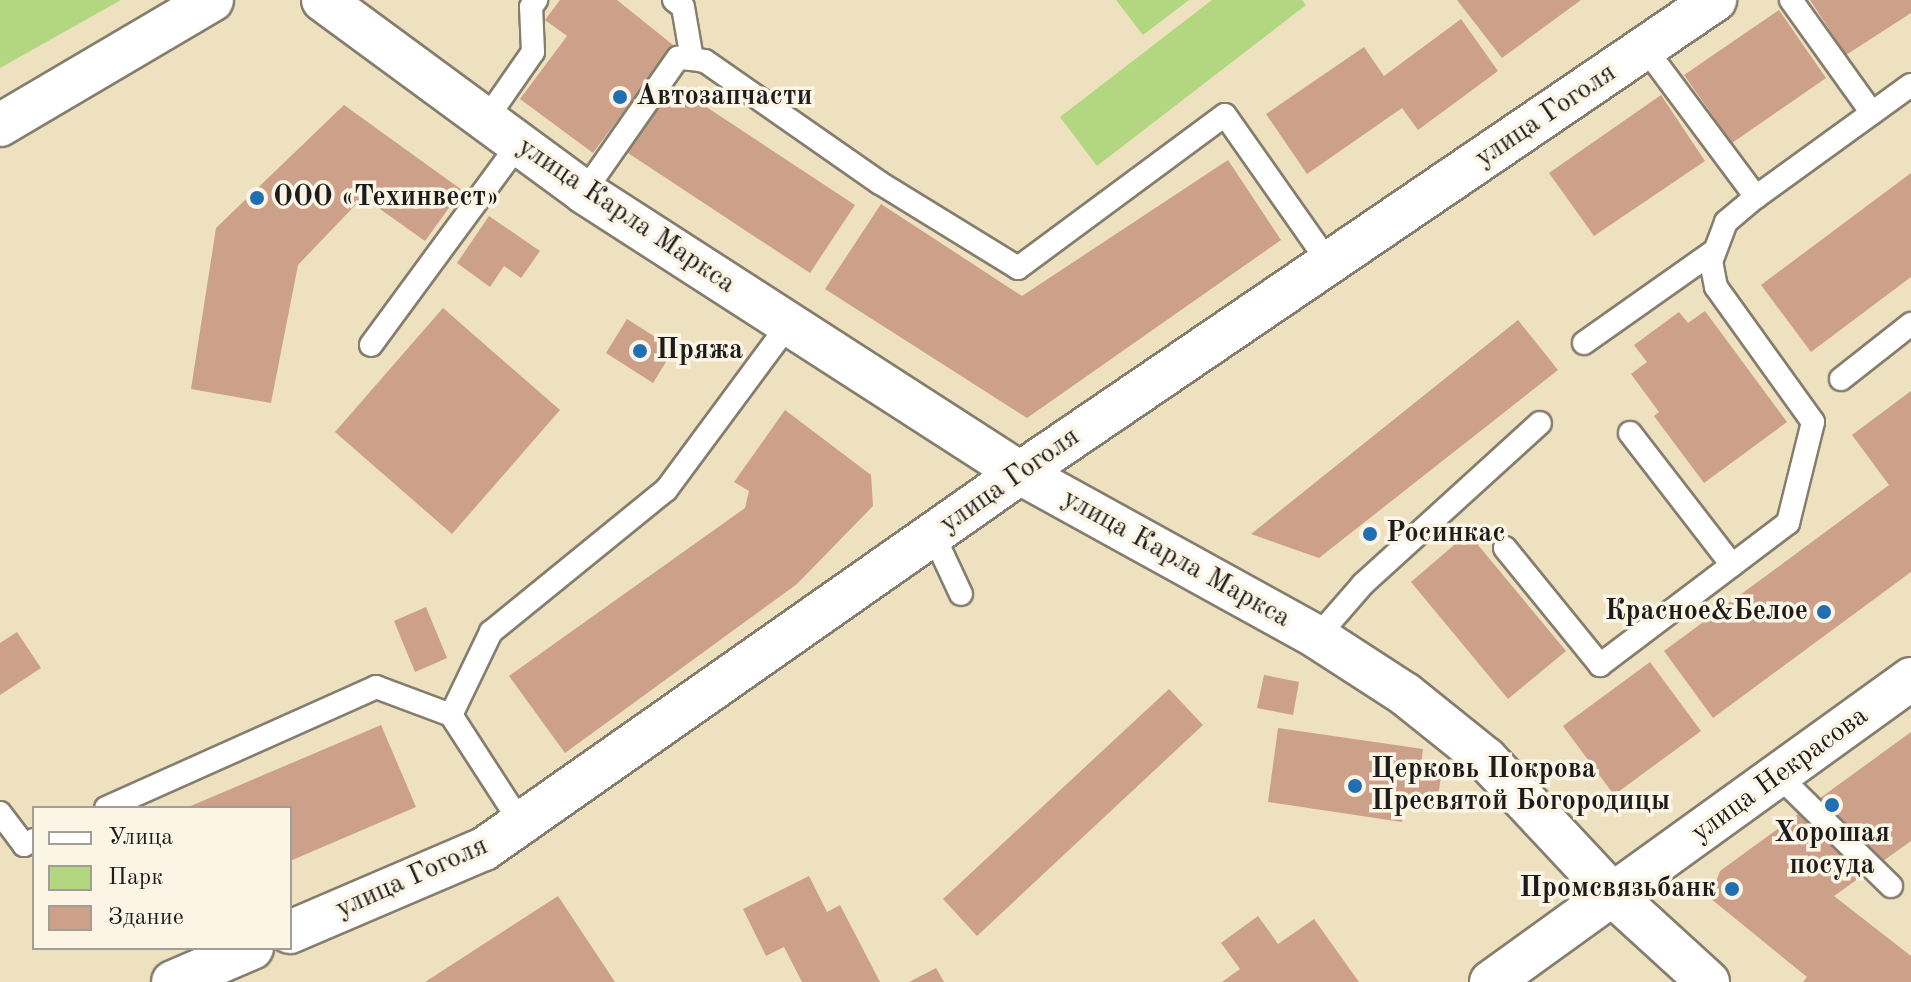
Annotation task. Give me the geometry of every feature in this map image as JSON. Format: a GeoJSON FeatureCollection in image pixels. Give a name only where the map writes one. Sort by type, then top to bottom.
{"type":"FeatureCollection","features":[{"type":"Feature","properties":{"kind":"street"},"geometry":{"type":"LineString","coordinates":[[0,125],[212,0]]}},
{"type":"Feature","properties":{"kind":"street","name":"улица Карла Маркса"},"geometry":{"type":"LineString","coordinates":[[323,0],[584,192],[1020,473],[1317,637],[1405,694],[1486,759],[1615,897],[1708,982]]}},
{"type":"Feature","properties":{"kind":"street","name":"улица Гоголя"},"geometry":{"type":"LineString","coordinates":[[292,931],[484,849],[1020,473],[1715,0]]}},
{"type":"Feature","properties":{"kind":"street","name":"улица Некрасова"},"geometry":{"type":"LineString","coordinates":[[1491,982],[1615,897],[1911,679]]}},
{"type":"Feature","properties":{"kind":"street"},"geometry":{"type":"LineString","coordinates":[[173,982],[247,950]]}},
{"type":"Feature","properties":{"kind":"lane"},"geometry":{"type":"LineString","coordinates":[[371,345],[501,133],[533,52],[531,7],[536,0]]}},
{"type":"Feature","properties":{"kind":"lane"},"geometry":{"type":"LineString","coordinates":[[674,0],[683,7],[692,59]]}},
{"type":"Feature","properties":{"kind":"lane"},"geometry":{"type":"LineString","coordinates":[[1791,0],[1872,113]]}},
{"type":"Feature","properties":{"kind":"lane"},"geometry":{"type":"LineString","coordinates":[[1645,48],[1756,197]]}},
{"type":"Feature","properties":{"kind":"lane"},"geometry":{"type":"LineString","coordinates":[[584,192],[678,58],[692,59],[705,61],[880,183],[1018,268],[1225,115],[1329,263]]}},
{"type":"Feature","properties":{"kind":"lane"},"geometry":{"type":"LineString","coordinates":[[1505,548],[1600,665],[1788,523],[1813,422],[1716,287],[1713,252],[1726,222],[1911,85]]}},
{"type":"Feature","properties":{"kind":"lane"},"geometry":{"type":"LineString","coordinates":[[1584,343],[1713,252]]}},
{"type":"Feature","properties":{"kind":"lane"},"geometry":{"type":"LineString","coordinates":[[451,715],[491,632],[666,490],[789,324]]}},
{"type":"Feature","properties":{"kind":"lane"},"geometry":{"type":"LineString","coordinates":[[1841,379],[1911,324]]}},
{"type":"Feature","properties":{"kind":"lane"},"geometry":{"type":"LineString","coordinates":[[1317,637],[1363,584],[1540,423]]}},
{"type":"Feature","properties":{"kind":"lane"},"geometry":{"type":"LineString","coordinates":[[1630,433],[1732,565]]}},
{"type":"Feature","properties":{"kind":"lane"},"geometry":{"type":"LineString","coordinates":[[933,534],[961,594]]}},
{"type":"Feature","properties":{"kind":"lane"},"geometry":{"type":"LineString","coordinates":[[110,806],[376,687],[451,715],[521,823]]}},
{"type":"Feature","properties":{"kind":"lane"},"geometry":{"type":"LineString","coordinates":[[1779,776],[1891,886]]}},
{"type":"Feature","properties":{"kind":"lane"},"geometry":{"type":"LineString","coordinates":[[0,813],[24,845],[32,841]]}},
{"type":"Feature","properties":{"kind":"green space"},"geometry":{"type":"Polygon","coordinates":[[[0,0],[121,0],[0,68],[0,0]]]}},
{"type":"Feature","properties":{"kind":"green space"},"geometry":{"type":"Polygon","coordinates":[[[1116,0],[1189,0],[1143,35],[1116,0]]]}},
{"type":"Feature","properties":{"kind":"green space"},"geometry":{"type":"Polygon","coordinates":[[[1212,0],[1302,0],[1306,5],[1097,166],[1060,117],[1212,0]]]}},
{"type":"Feature","properties":{"kind":"building"},"geometry":{"type":"Polygon","coordinates":[[[560,0],[617,0],[673,45],[593,153],[520,99],[567,36],[545,20],[560,0]]]}},
{"type":"Feature","properties":{"kind":"building"},"geometry":{"type":"Polygon","coordinates":[[[1457,0],[1581,0],[1502,58],[1457,0]]]}},
{"type":"Feature","properties":{"kind":"building"},"geometry":{"type":"Polygon","coordinates":[[[1810,0],[1911,0],[1911,13],[1846,55],[1810,0]]]}},
{"type":"Feature","properties":{"kind":"building"},"geometry":{"type":"Polygon","coordinates":[[[1779,10],[1826,78],[1732,143],[1684,75],[1779,10]]]}},
{"type":"Feature","properties":{"kind":"building"},"geometry":{"type":"Polygon","coordinates":[[[1461,19],[1498,71],[1418,130],[1402,108],[1307,174],[1266,114],[1364,47],[1384,76],[1461,19]]]}},
{"type":"Feature","properties":{"kind":"building"},"geometry":{"type":"Polygon","coordinates":[[[670,83],[855,205],[810,273],[625,151],[670,83]]]}},
{"type":"Feature","properties":{"kind":"building"},"geometry":{"type":"Polygon","coordinates":[[[1661,95],[1705,161],[1594,236],[1549,173],[1661,95]]]}},
{"type":"Feature","properties":{"kind":"building"},"geometry":{"type":"Polygon","coordinates":[[[344,105],[462,190],[425,241],[363,197],[298,265],[271,403],[191,389],[216,228],[344,105]]]}},
{"type":"Feature","properties":{"kind":"building"},"geometry":{"type":"Polygon","coordinates":[[[1228,160],[1281,240],[1027,418],[825,289],[881,204],[1022,296],[1228,160]]]}},
{"type":"Feature","properties":{"kind":"building"},"geometry":{"type":"Polygon","coordinates":[[[1911,173],[1911,277],[1811,352],[1761,285],[1911,173]]]}},
{"type":"Feature","properties":{"kind":"building"},"geometry":{"type":"Polygon","coordinates":[[[489,216],[540,251],[521,278],[504,266],[490,287],[457,263],[489,216]]]}},
{"type":"Feature","properties":{"kind":"building"},"geometry":{"type":"Polygon","coordinates":[[[443,308],[560,410],[452,534],[335,432],[443,308]]]}},
{"type":"Feature","properties":{"kind":"building"},"geometry":{"type":"Polygon","coordinates":[[[1705,311],[1787,422],[1704,483],[1654,416],[1659,412],[1631,374],[1647,362],[1634,345],[1679,312],[1688,323],[1705,311]]]}},
{"type":"Feature","properties":{"kind":"building","name":"Пряжа"},"geometry":{"type":"Polygon","coordinates":[[[627,319],[674,349],[653,383],[606,353],[627,319]]]}},
{"type":"Feature","properties":{"kind":"building"},"geometry":{"type":"Polygon","coordinates":[[[1518,320],[1558,370],[1319,558],[1251,534],[1518,320]]]}},
{"type":"Feature","properties":{"kind":"building"},"geometry":{"type":"Polygon","coordinates":[[[1911,391],[1911,572],[1713,718],[1664,651],[1889,485],[1852,435],[1911,391]]]}},
{"type":"Feature","properties":{"kind":"building"},"geometry":{"type":"Polygon","coordinates":[[[785,410],[871,475],[873,506],[797,584],[565,753],[509,676],[745,508],[749,491],[734,482],[785,410]]]}},
{"type":"Feature","properties":{"kind":"building"},"geometry":{"type":"Polygon","coordinates":[[[1468,533],[1566,651],[1508,699],[1411,582],[1468,533]]]}},
{"type":"Feature","properties":{"kind":"building"},"geometry":{"type":"Polygon","coordinates":[[[426,607],[447,658],[415,672],[394,621],[426,607]]]}},
{"type":"Feature","properties":{"kind":"building"},"geometry":{"type":"Polygon","coordinates":[[[17,632],[41,668],[0,695],[0,643],[17,632]]]}},
{"type":"Feature","properties":{"kind":"building"},"geometry":{"type":"Polygon","coordinates":[[[1650,662],[1701,731],[1614,795],[1563,726],[1650,662]]]}},
{"type":"Feature","properties":{"kind":"building"},"geometry":{"type":"Polygon","coordinates":[[[1264,675],[1299,682],[1293,715],[1257,708],[1264,675]]]}},
{"type":"Feature","properties":{"kind":"building"},"geometry":{"type":"Polygon","coordinates":[[[1169,689],[1203,725],[977,936],[943,899],[1169,689]]]}},
{"type":"Feature","properties":{"kind":"building"},"geometry":{"type":"Polygon","coordinates":[[[381,725],[416,807],[292,860],[292,806],[191,806],[381,725]]]}},
{"type":"Feature","properties":{"kind":"building","name":"Церковь Покрова Пресвятой Богородицы"},"geometry":{"type":"Polygon","coordinates":[[[1278,728],[1423,749],[1421,766],[1442,769],[1436,811],[1405,806],[1402,822],[1268,802],[1278,728]]]}},
{"type":"Feature","properties":{"kind":"building"},"geometry":{"type":"Polygon","coordinates":[[[1911,732],[1911,841],[1834,896],[1911,956],[1911,982],[1803,982],[1807,977],[1710,898],[1720,871],[1911,732]]]}},
{"type":"Feature","properties":{"kind":"building"},"geometry":{"type":"Polygon","coordinates":[[[809,876],[827,912],[840,905],[880,982],[802,982],[784,947],[766,956],[743,909],[809,876]]]}},
{"type":"Feature","properties":{"kind":"building"},"geometry":{"type":"Polygon","coordinates":[[[558,896],[615,982],[425,982],[558,896]]]}},
{"type":"Feature","properties":{"kind":"building"},"geometry":{"type":"Polygon","coordinates":[[[1258,916],[1278,944],[1314,919],[1359,982],[1222,982],[1240,969],[1221,943],[1258,916]]]}},
{"type":"Feature","properties":{"kind":"building"},"geometry":{"type":"Polygon","coordinates":[[[936,968],[944,982],[909,982],[936,968]]]}},
{"type":"Feature","properties":{"kind":"place","name":"Автозапчасти"},"geometry":{"type":"Point","coordinates":[620,97]}},
{"type":"Feature","properties":{"kind":"place","name":"ООО «Техинвест»"},"geometry":{"type":"Point","coordinates":[257,198]}},
{"type":"Feature","properties":{"kind":"place","name":"Пряжа"},"geometry":{"type":"Point","coordinates":[640,351]}},
{"type":"Feature","properties":{"kind":"place","name":"Росинкас"},"geometry":{"type":"Point","coordinates":[1370,534]}},
{"type":"Feature","properties":{"kind":"place","name":"Красное&Белое"},"geometry":{"type":"Point","coordinates":[1824,612]}},
{"type":"Feature","properties":{"kind":"place","name":"Церковь Покрова Пресвятой Богородицы"},"geometry":{"type":"Point","coordinates":[1355,786]}},
{"type":"Feature","properties":{"kind":"place","name":"Хорошая посуда"},"geometry":{"type":"Point","coordinates":[1832,805]}},
{"type":"Feature","properties":{"kind":"place","name":"Промсвязьбанк"},"geometry":{"type":"Point","coordinates":[1732,889]}}]}
